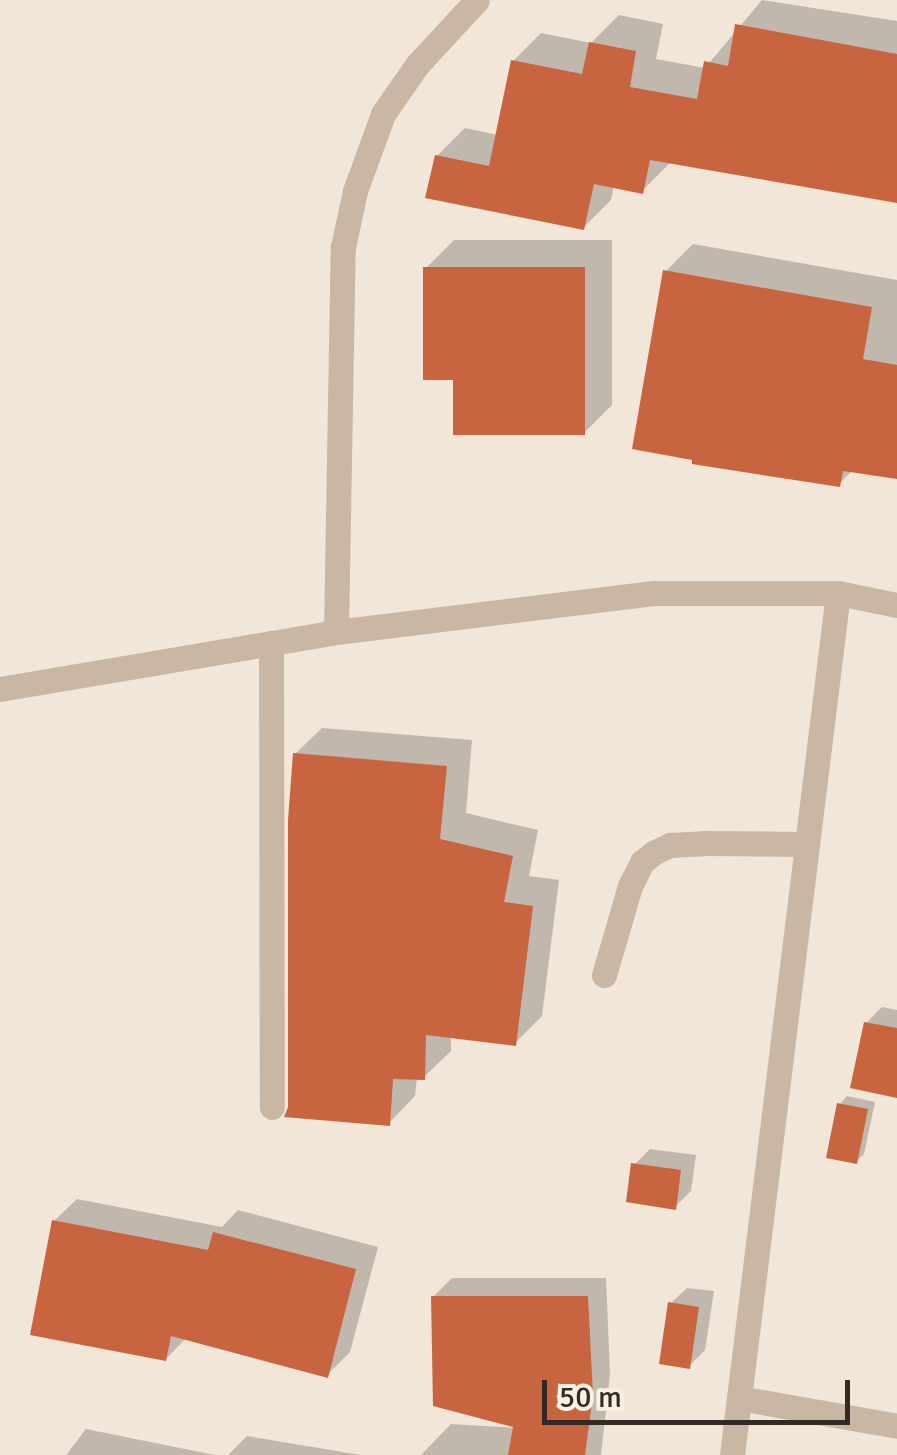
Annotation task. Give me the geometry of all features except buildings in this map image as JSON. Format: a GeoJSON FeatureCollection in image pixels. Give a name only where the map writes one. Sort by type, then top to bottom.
{"type":"FeatureCollection","features":[{"type":"Feature","properties":{"kind":"street"},"geometry":{"type":"LineString","coordinates":[[336,632],[342,247],[354,191],[384,114],[416,65],[477,0]]}},
{"type":"Feature","properties":{"kind":"street"},"geometry":{"type":"LineString","coordinates":[[0,688],[336,632],[654,593],[838,593],[897,605]]}},
{"type":"Feature","properties":{"kind":"street"},"geometry":{"type":"LineString","coordinates":[[732,1455],[838,593]]}},
{"type":"Feature","properties":{"kind":"street"},"geometry":{"type":"LineString","coordinates":[[271,643],[272,1107]]}},
{"type":"Feature","properties":{"kind":"street"},"geometry":{"type":"LineString","coordinates":[[604,975],[630,886],[642,862],[655,852],[670,845],[704,843],[806,844]]}},
{"type":"Feature","properties":{"kind":"street"},"geometry":{"type":"LineString","coordinates":[[738,1398],[897,1426]]}}]}
